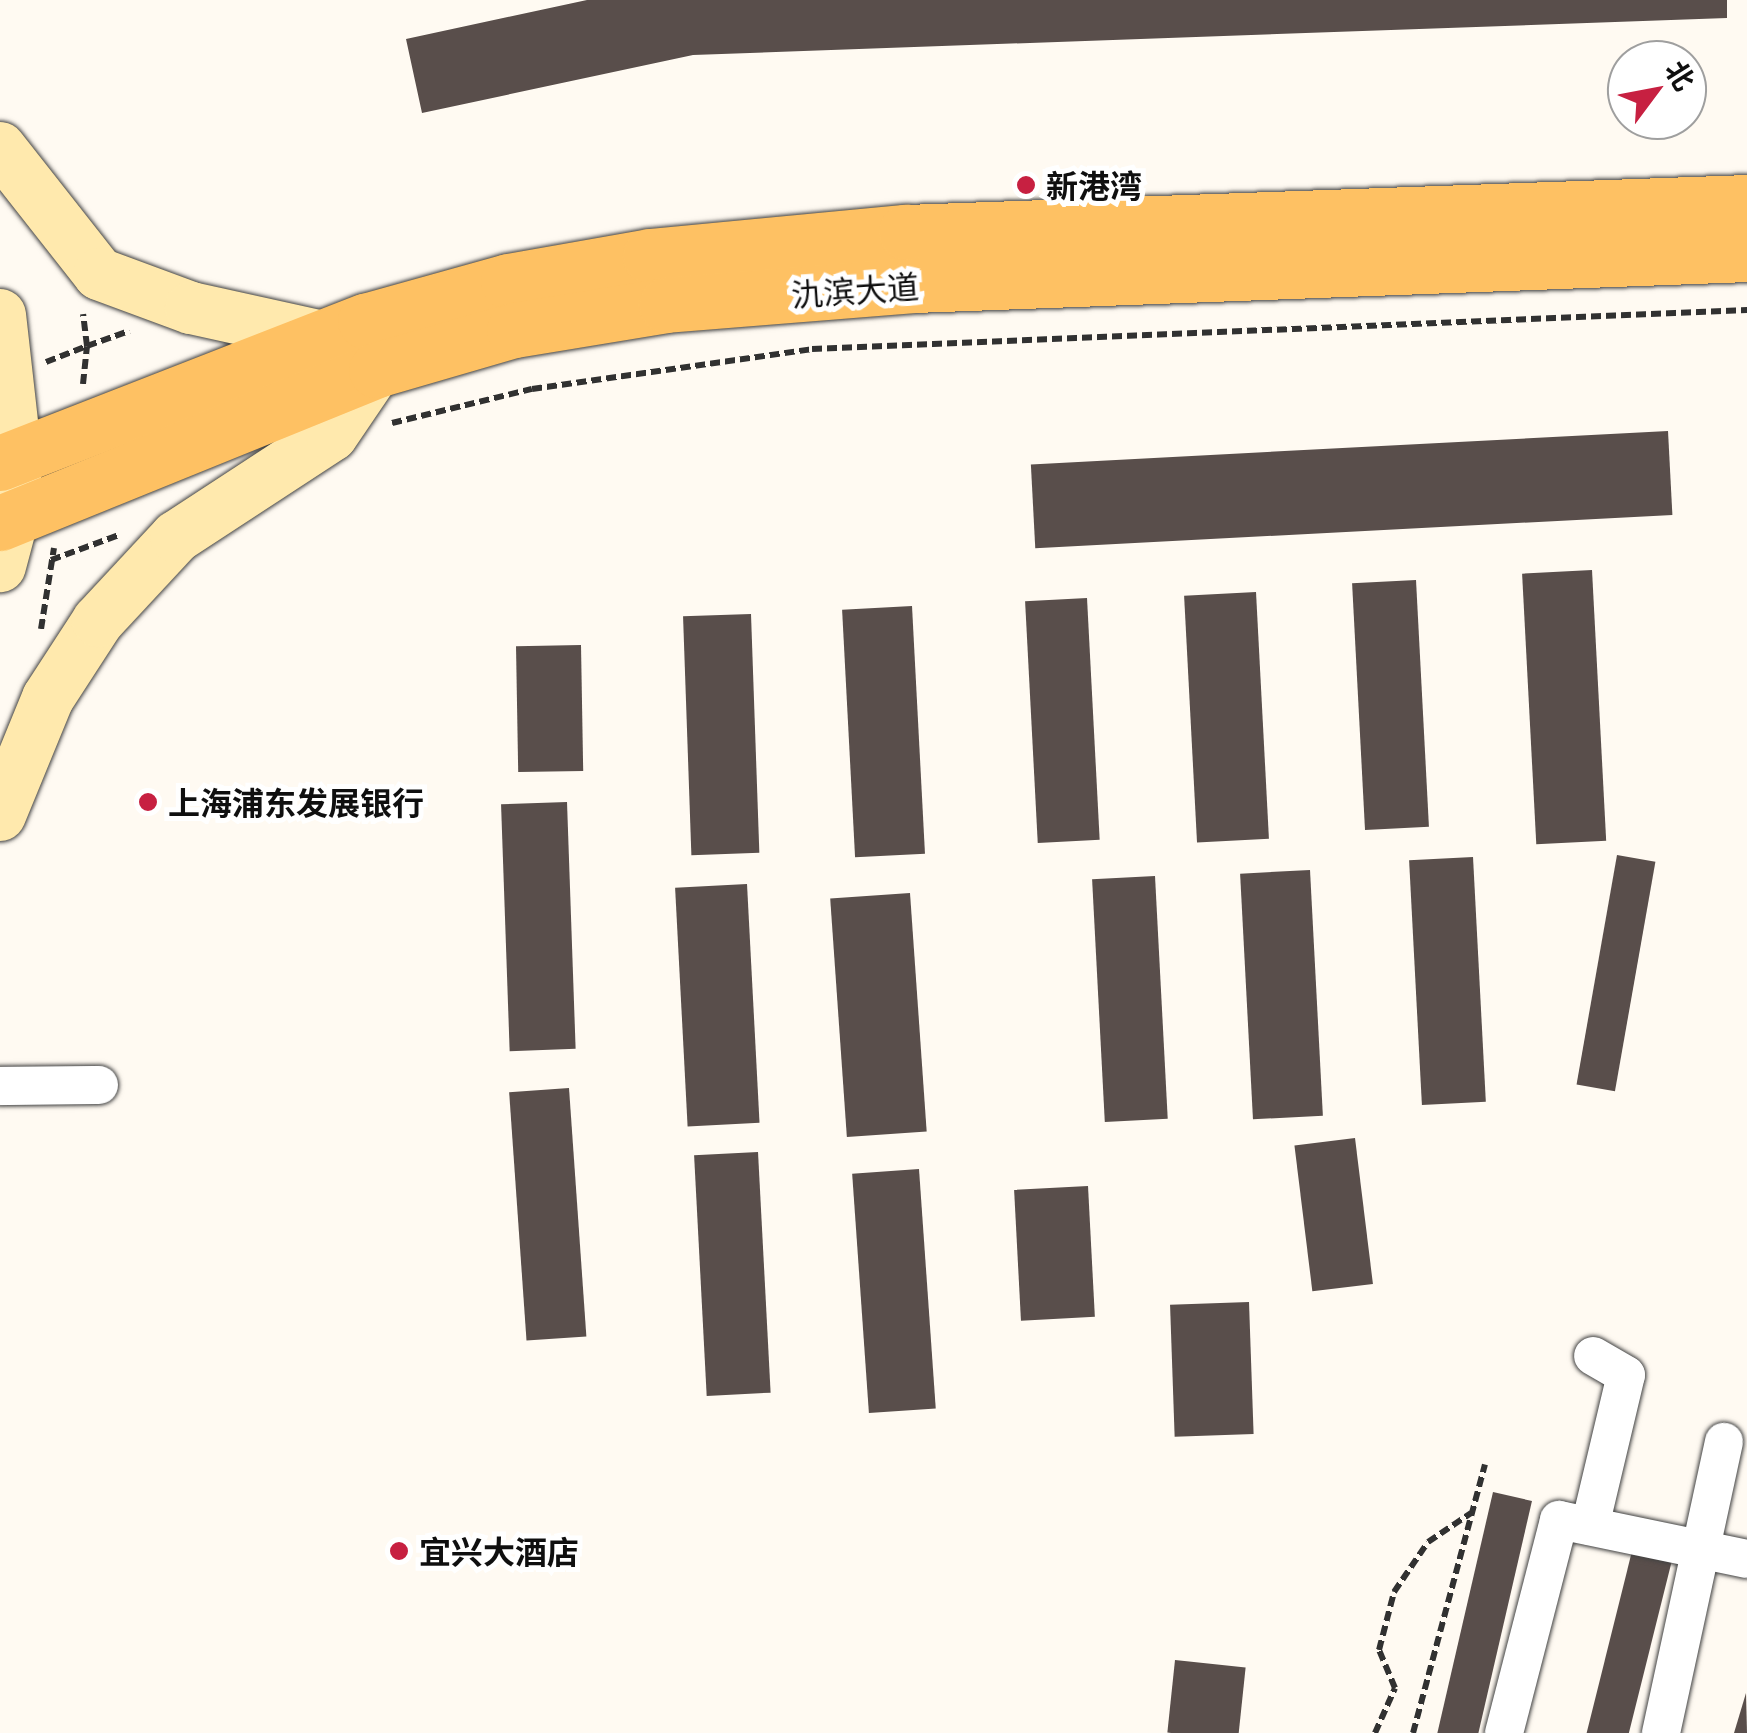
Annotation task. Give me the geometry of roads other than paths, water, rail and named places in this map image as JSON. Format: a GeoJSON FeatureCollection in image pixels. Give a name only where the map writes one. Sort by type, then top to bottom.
{"type":"FeatureCollection","features":[{"type":"Feature","properties":{"kind":"main road"},"geometry":{"type":"LineString","coordinates":[[0,148],[98,274],[191,308],[323,337]]}},
{"type":"Feature","properties":{"kind":"main road","name":"氿滨大道"},"geometry":{"type":"LineString","coordinates":[[8,460],[323,337],[508,281],[650,256],[807,241],[1747,202]]}},
{"type":"Feature","properties":{"kind":"main road","name":"氿滨大道"},"geometry":{"type":"LineString","coordinates":[[21,543],[376,370],[514,330],[666,305],[914,285],[1747,254]]}},
{"type":"Feature","properties":{"kind":"main road"},"geometry":{"type":"LineString","coordinates":[[0,315],[8,460],[21,543]]}},
{"type":"Feature","properties":{"kind":"main road"},"geometry":{"type":"LineString","coordinates":[[0,815],[48,698],[98,621],[176,537],[332,435],[376,370]]}},
{"type":"Feature","properties":{"kind":"street"},"geometry":{"type":"LineString","coordinates":[[0,1086],[99,1085]]}},
{"type":"Feature","properties":{"kind":"street"},"geometry":{"type":"LineString","coordinates":[[1590,1526],[1626,1375],[1593,1356]]}},
{"type":"Feature","properties":{"kind":"street"},"geometry":{"type":"LineString","coordinates":[[1660,1733],[1724,1442]]}},
{"type":"Feature","properties":{"kind":"street"},"geometry":{"type":"LineString","coordinates":[[1504,1733],[1560,1520],[1747,1559]]}},
{"type":"Feature","properties":{"kind":"place","name":"新港湾"},"geometry":{"type":"Point","coordinates":[1026,185]}},
{"type":"Feature","properties":{"kind":"place","name":"上海浦东发展银行"},"geometry":{"type":"Point","coordinates":[148,802]}},
{"type":"Feature","properties":{"kind":"place","name":"宜兴大酒店"},"geometry":{"type":"Point","coordinates":[399,1551]}}]}
